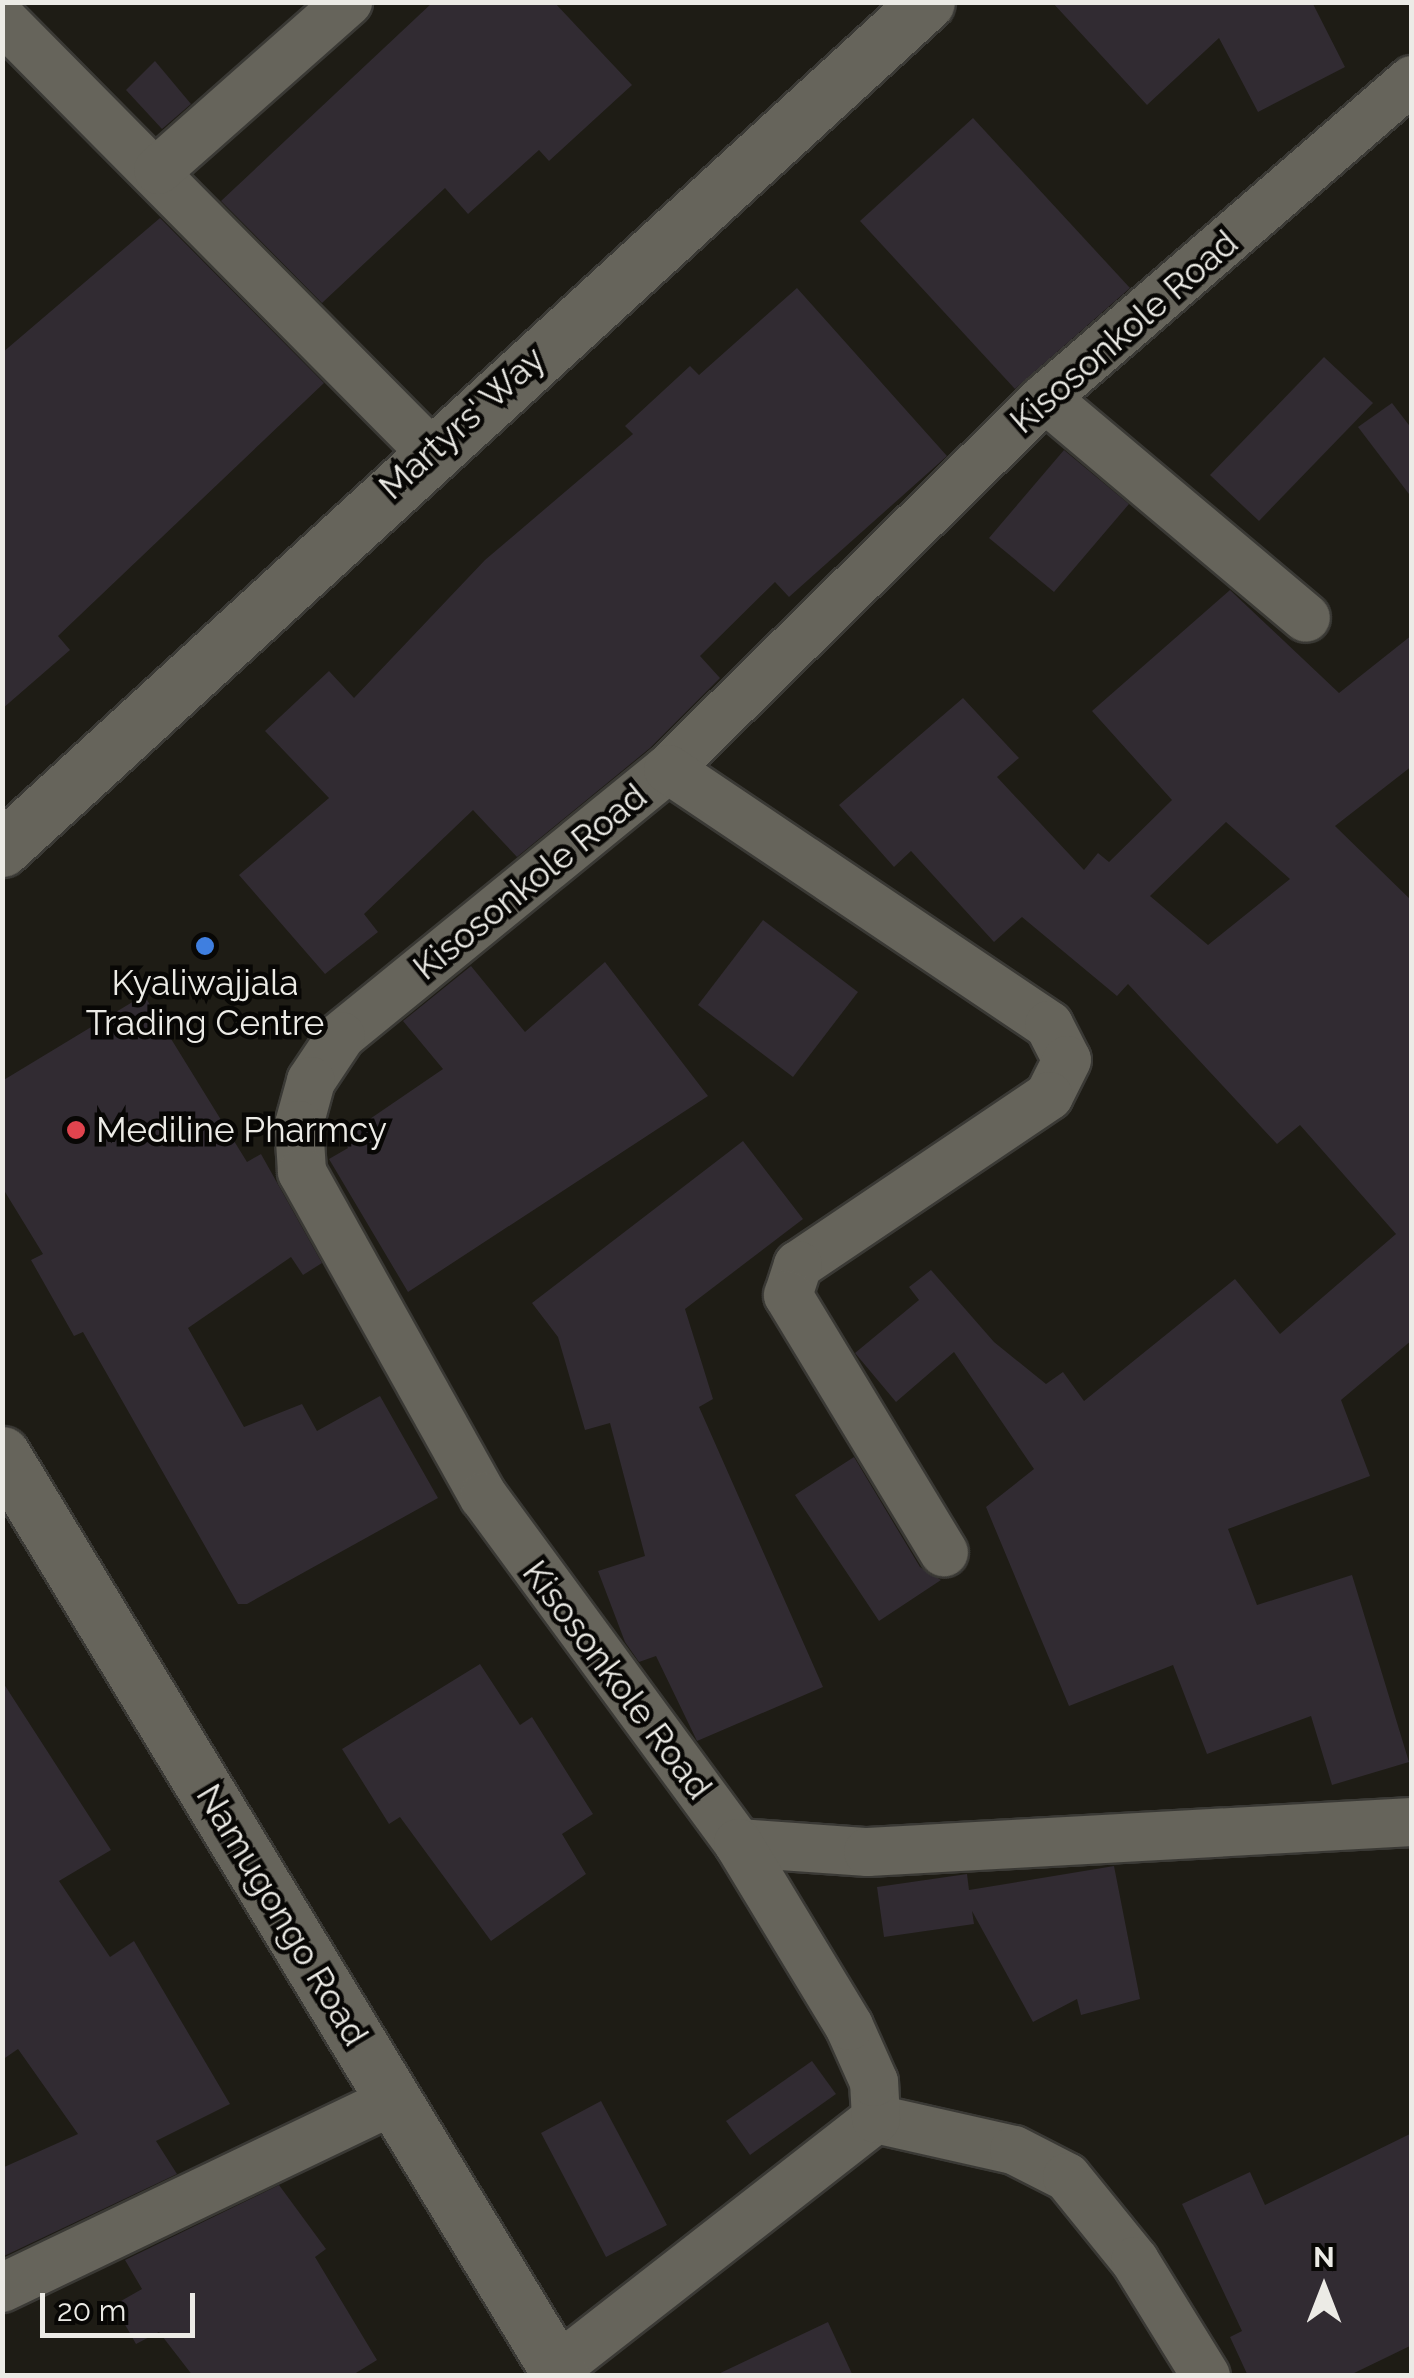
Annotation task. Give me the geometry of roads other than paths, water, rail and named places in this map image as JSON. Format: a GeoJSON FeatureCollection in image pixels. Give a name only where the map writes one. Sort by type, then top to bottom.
{"type":"FeatureCollection","features":[{"type":"Feature","properties":{"kind":"main road","name":"Martyrs' Way"},"geometry":{"type":"LineString","coordinates":[[2,850],[430,451],[927,2]]}},
{"type":"Feature","properties":{"kind":"main road","name":"Namugongo Road"},"geometry":{"type":"LineString","coordinates":[[2,1454],[559,2372]]}},
{"type":"Feature","properties":{"kind":"street"},"geometry":{"type":"LineString","coordinates":[[158,170],[348,2]]}},
{"type":"Feature","properties":{"kind":"street"},"geometry":{"type":"LineString","coordinates":[[2,19],[158,170],[430,451]]}},
{"type":"Feature","properties":{"kind":"street","name":"Kisosonkole Road"},"geometry":{"type":"LineString","coordinates":[[876,2119],[874,2082],[849,2026],[738,1843],[484,1497],[302,1172],[299,1125],[311,1081],[341,1036],[668,769],[1045,398],[1412,80]]}},
{"type":"Feature","properties":{"kind":"street"},"geometry":{"type":"LineString","coordinates":[[1045,398],[1306,618]]}},
{"type":"Feature","properties":{"kind":"street"},"geometry":{"type":"LineString","coordinates":[[668,769],[1049,1025],[1067,1060],[1049,1096],[798,1266],[788,1296],[944,1553]]}},
{"type":"Feature","properties":{"kind":"street"},"geometry":{"type":"LineString","coordinates":[[738,1843],[868,1852],[1412,1822]]}},
{"type":"Feature","properties":{"kind":"street"},"geometry":{"type":"LineString","coordinates":[[2,2288],[394,2100]]}},
{"type":"Feature","properties":{"kind":"street"},"geometry":{"type":"LineString","coordinates":[[559,2372],[876,2119],[1014,2150],[1067,2177],[1135,2260],[1206,2376]]}},
{"type":"Feature","properties":{"kind":"place","name":"Kyaliwajjala Trading Centre"},"geometry":{"type":"Point","coordinates":[205,946]}},
{"type":"Feature","properties":{"kind":"place","name":"Mediline Pharmcy"},"geometry":{"type":"Point","coordinates":[76,1130]}}]}
